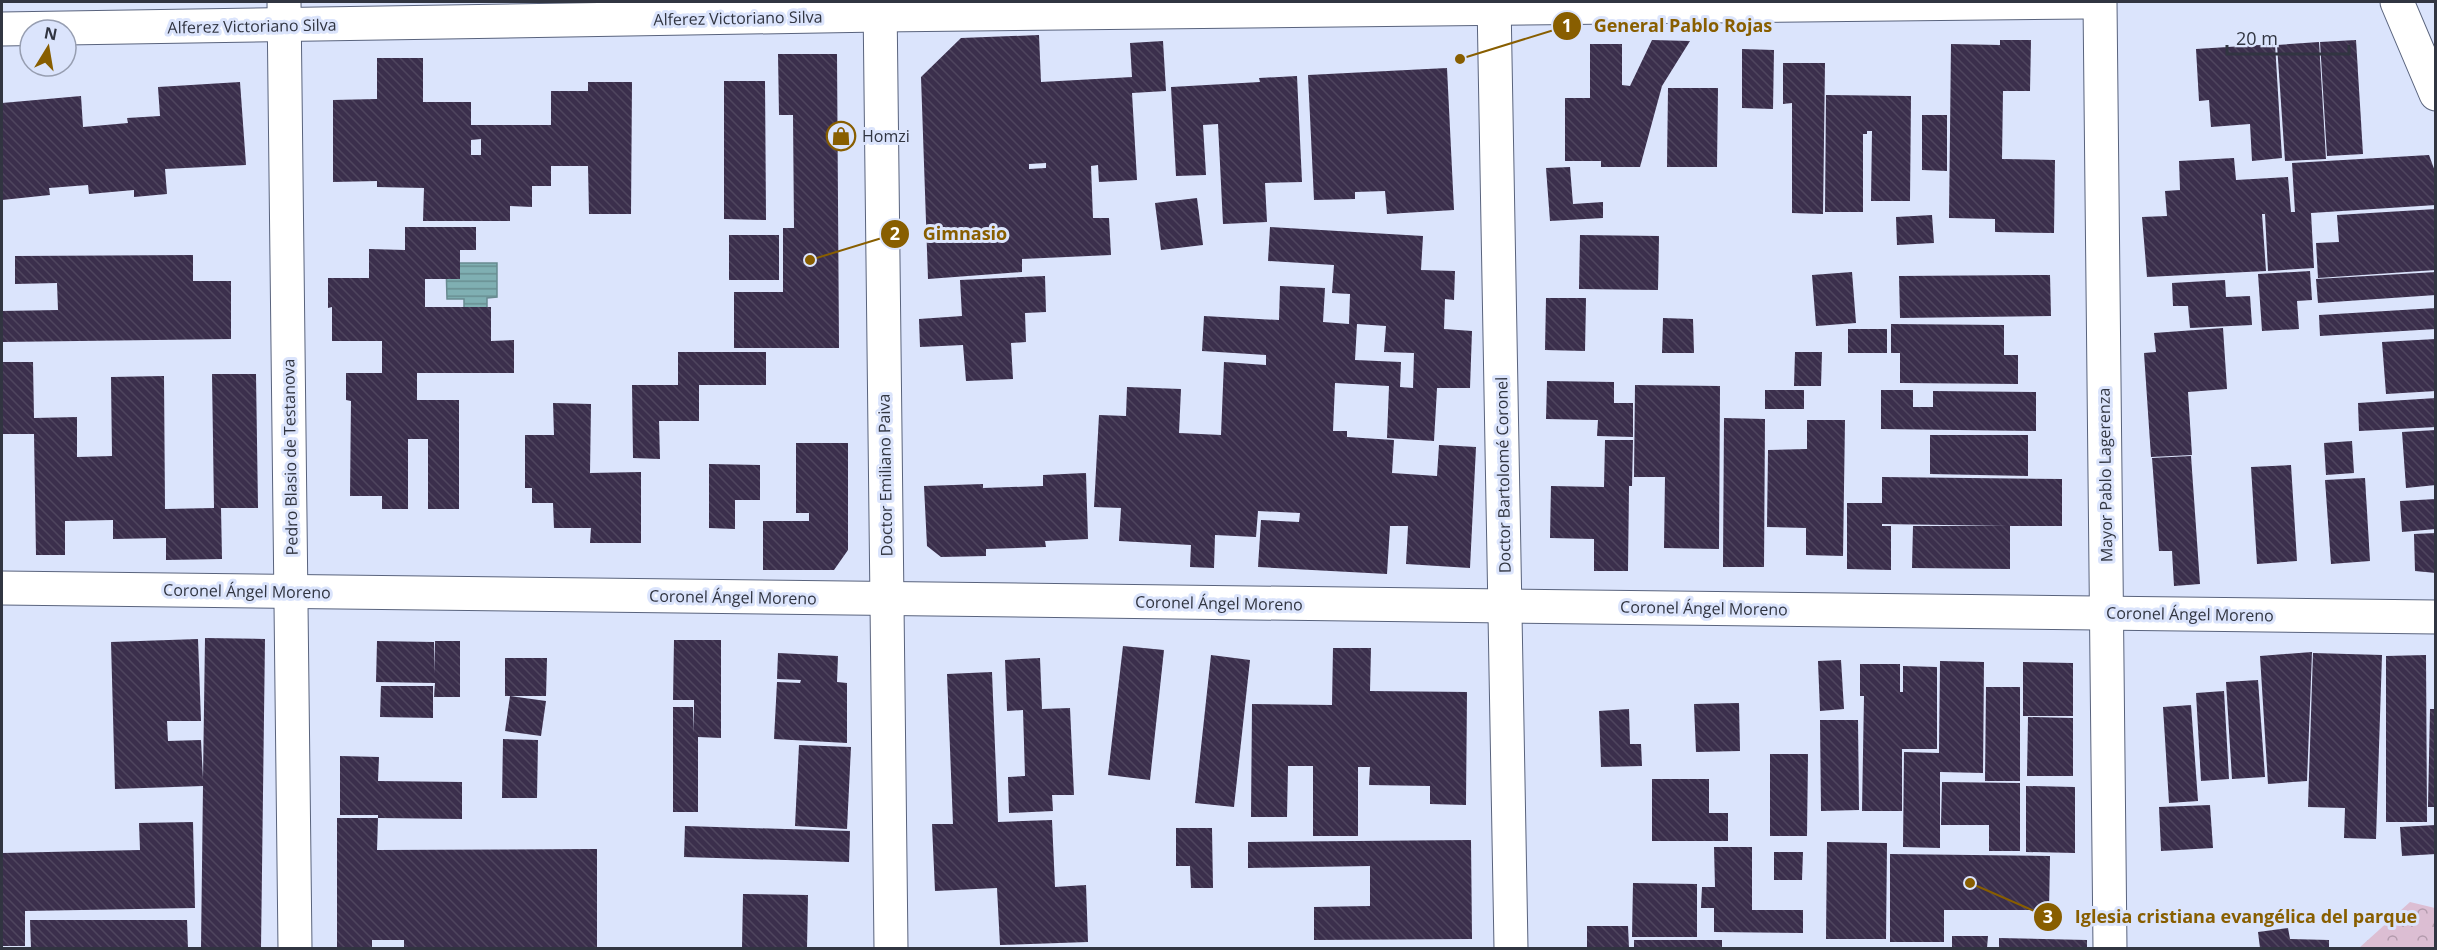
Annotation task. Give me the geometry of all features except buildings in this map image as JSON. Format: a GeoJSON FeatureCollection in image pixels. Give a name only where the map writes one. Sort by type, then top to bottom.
{"type":"FeatureCollection","features":[{"type":"Feature","properties":{"kind":"street","name":"Alferez Victoriano Silva"},"geometry":{"type":"LineString","coordinates":[[2,29],[284,14],[880,8],[2087,2]]}},
{"type":"Feature","properties":{"kind":"street","name":"Mayor Pablo Lagerenza"},"geometry":{"type":"LineString","coordinates":[[2100,2],[2110,948]]}},
{"type":"Feature","properties":{"kind":"street"},"geometry":{"type":"LineString","coordinates":[[2397,2],[2436,94]]}},
{"type":"Feature","properties":{"kind":"street","name":"Doctor Bartolomé Coronel"},"geometry":{"type":"LineString","coordinates":[[1494,5],[1511,948]]}},
{"type":"Feature","properties":{"kind":"street","name":"Doctor Emiliano Paiva"},"geometry":{"type":"LineString","coordinates":[[880,8],[891,948]]}},
{"type":"Feature","properties":{"kind":"street","name":"Pedro Blasio de Testanova"},"geometry":{"type":"LineString","coordinates":[[284,14],[295,948]]}},
{"type":"Feature","properties":{"kind":"street","name":"Coronel Ángel Moreno"},"geometry":{"type":"LineString","coordinates":[[2,588],[2436,617]]}},
{"type":"Feature","properties":{"kind":"green space"},"geometry":{"type":"Polygon","coordinates":[[[2410,902],[2435,908],[2435,948],[2359,948],[2410,902]]]}},
{"type":"Feature","properties":{"kind":"shaded area"},"geometry":{"type":"Polygon","coordinates":[[[446,263],[497,263],[497,297],[487,298],[487,313],[464,314],[464,299],[447,299],[446,263]]]}},
{"type":"Feature","properties":{"kind":"place","name":"General Pablo Rojas"},"geometry":{"type":"Point","coordinates":[1460,59]}},
{"type":"Feature","properties":{"kind":"place","name":"Homzi"},"geometry":{"type":"Point","coordinates":[841,136]}},
{"type":"Feature","properties":{"kind":"place","name":"Gimnasio"},"geometry":{"type":"Point","coordinates":[810,260]}},
{"type":"Feature","properties":{"kind":"place","name":"Iglesia cristiana evangélica del parque"},"geometry":{"type":"Point","coordinates":[1970,883]}}]}
